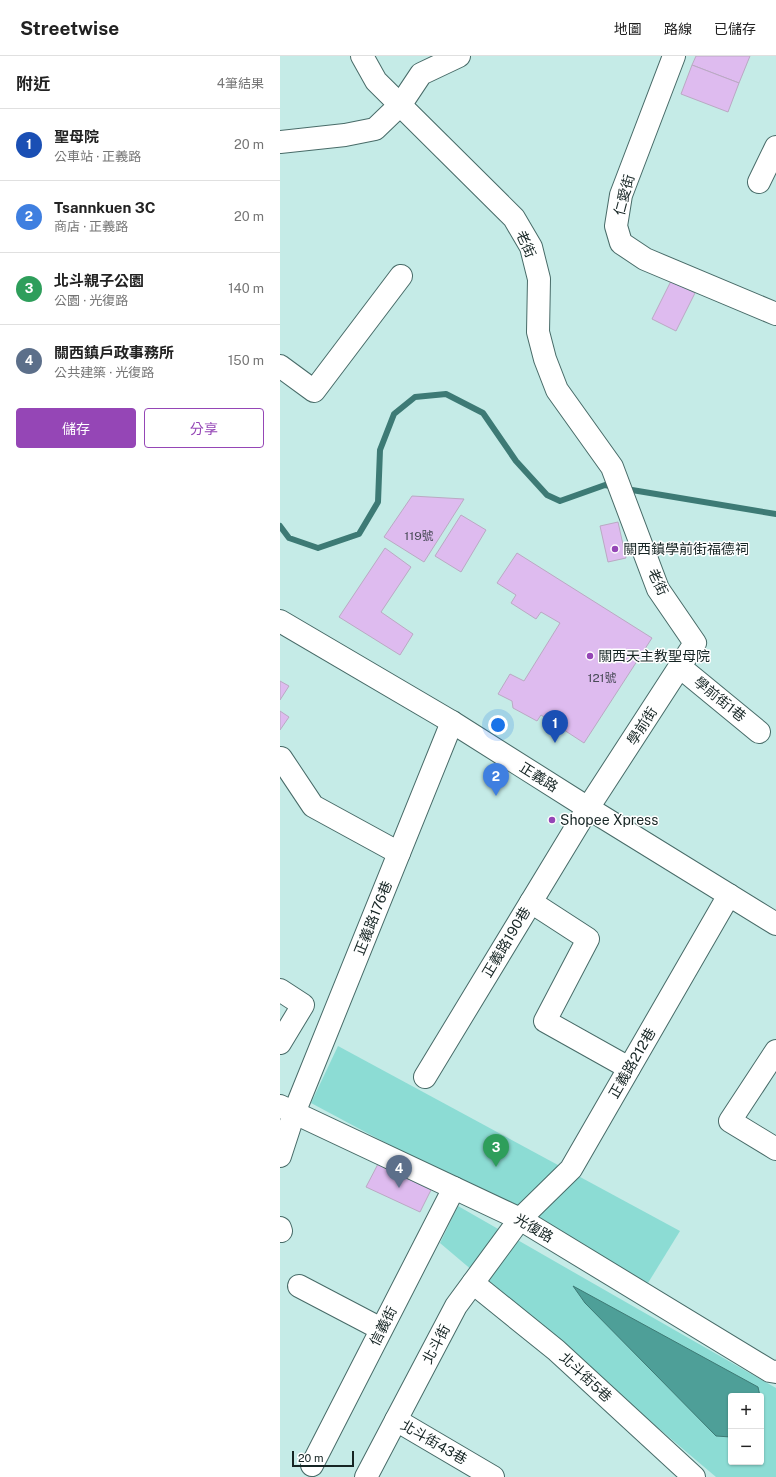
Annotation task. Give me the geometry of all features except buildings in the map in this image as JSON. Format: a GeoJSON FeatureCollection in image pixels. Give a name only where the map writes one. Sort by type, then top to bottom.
{"type":"FeatureCollection","features":[{"type":"Feature","properties":{"kind":"street","name":"老街"},"geometry":{"type":"LineString","coordinates":[[362,56],[376,81],[401,104],[514,218],[531,247],[539,279],[538,332],[557,390],[612,467],[658,589],[695,643]]}},
{"type":"Feature","properties":{"kind":"street"},"geometry":{"type":"LineString","coordinates":[[280,142],[345,135],[375,129],[401,104],[423,65],[459,56]]}},
{"type":"Feature","properties":{"kind":"street","name":"仁愛街"},"geometry":{"type":"LineString","coordinates":[[674,56],[621,195],[616,226],[621,243],[645,259],[776,314]]}},
{"type":"Feature","properties":{"kind":"street"},"geometry":{"type":"LineString","coordinates":[[759,182],[776,147]]}},
{"type":"Feature","properties":{"kind":"street"},"geometry":{"type":"LineString","coordinates":[[280,366],[314,391],[401,276]]}},
{"type":"Feature","properties":{"kind":"street","name":"正義路"},"geometry":{"type":"LineString","coordinates":[[280,620],[452,722],[776,924]]}},
{"type":"Feature","properties":{"kind":"street","name":"學前街"},"geometry":{"type":"LineString","coordinates":[[588,808],[695,643]]}},
{"type":"Feature","properties":{"kind":"street","name":"學前街1巷"},"geometry":{"type":"LineString","coordinates":[[680,667],[760,732]]}},
{"type":"Feature","properties":{"kind":"street","name":"正義路176巷"},"geometry":{"type":"LineString","coordinates":[[280,1156],[287,1110],[399,853],[452,722]]}},
{"type":"Feature","properties":{"kind":"street"},"geometry":{"type":"LineString","coordinates":[[281,758],[313,806],[399,853]]}},
{"type":"Feature","properties":{"kind":"street","name":"正義路190巷"},"geometry":{"type":"LineString","coordinates":[[425,1077],[588,808]]}},
{"type":"Feature","properties":{"kind":"street","name":"正義路212巷"},"geometry":{"type":"LineString","coordinates":[[520,1219],[571,1169],[729,895]]}},
{"type":"Feature","properties":{"kind":"street"},"geometry":{"type":"LineString","coordinates":[[531,902],[588,939],[545,1021],[629,1068]]}},
{"type":"Feature","properties":{"kind":"street"},"geometry":{"type":"LineString","coordinates":[[280,990],[303,1005],[280,1043]]}},
{"type":"Feature","properties":{"kind":"street"},"geometry":{"type":"LineString","coordinates":[[776,1051],[730,1121],[776,1149]]}},
{"type":"Feature","properties":{"kind":"street","name":"光復路"},"geometry":{"type":"LineString","coordinates":[[287,1110],[520,1219],[770,1371],[776,1372]]}},
{"type":"Feature","properties":{"kind":"street","name":"信義街"},"geometry":{"type":"LineString","coordinates":[[312,1465],[454,1188]]}},
{"type":"Feature","properties":{"kind":"street","name":"北斗街"},"geometry":{"type":"LineString","coordinates":[[366,1477],[456,1306],[520,1219]]}},
{"type":"Feature","properties":{"kind":"street","name":"北斗街5巷"},"geometry":{"type":"LineString","coordinates":[[473,1283],[556,1350],[694,1477]]}},
{"type":"Feature","properties":{"kind":"street"},"geometry":{"type":"LineString","coordinates":[[299,1286],[382,1329]]}},
{"type":"Feature","properties":{"kind":"street","name":"北斗街43巷"},"geometry":{"type":"LineString","coordinates":[[396,1420],[494,1477]]}},
{"type":"Feature","properties":{"kind":"shaded area"},"geometry":{"type":"Polygon","coordinates":[[[338,1046],[680,1231],[648,1283],[311,1103],[338,1046]]]}},
{"type":"Feature","properties":{"kind":"shaded area"},"geometry":{"type":"Polygon","coordinates":[[[458,1206],[776,1388],[776,1477],[716,1477],[440,1243],[458,1206]]]}},
{"type":"Feature","properties":{"kind":"shaded area"},"geometry":{"type":"Polygon","coordinates":[[[573,1286],[758,1387],[759,1393],[728,1393],[728,1437],[716,1436],[585,1303],[573,1286]]]}},
{"type":"Feature","properties":{"kind":"waterway"},"geometry":{"type":"LineString","coordinates":[[280,526],[289,538],[318,548],[359,534],[378,502],[380,450],[394,414],[415,397],[446,394],[483,413],[516,461],[547,495],[560,501],[605,485],[615,487]]}},
{"type":"Feature","properties":{"kind":"waterway"},"geometry":{"type":"LineString","coordinates":[[626,489],[776,514]]}},
{"type":"Feature","properties":{"kind":"place","name":"關西鎮學前街福德祠"},"geometry":{"type":"Point","coordinates":[615,549]}},
{"type":"Feature","properties":{"kind":"place","name":"關西天主教聖母院"},"geometry":{"type":"Point","coordinates":[590,656]}},
{"type":"Feature","properties":{"kind":"place","name":"聖母院"},"geometry":{"type":"Point","coordinates":[555,743]}},
{"type":"Feature","properties":{"kind":"place","name":"Tsannkuen 3C"},"geometry":{"type":"Point","coordinates":[496,796]}},
{"type":"Feature","properties":{"kind":"place","name":"Shopee Xpress"},"geometry":{"type":"Point","coordinates":[552,820]}},
{"type":"Feature","properties":{"kind":"place","name":"北斗親子公園"},"geometry":{"type":"Point","coordinates":[496,1167]}},
{"type":"Feature","properties":{"kind":"place","name":"關西鎮戶政事務所"},"geometry":{"type":"Point","coordinates":[399,1188]}}]}
